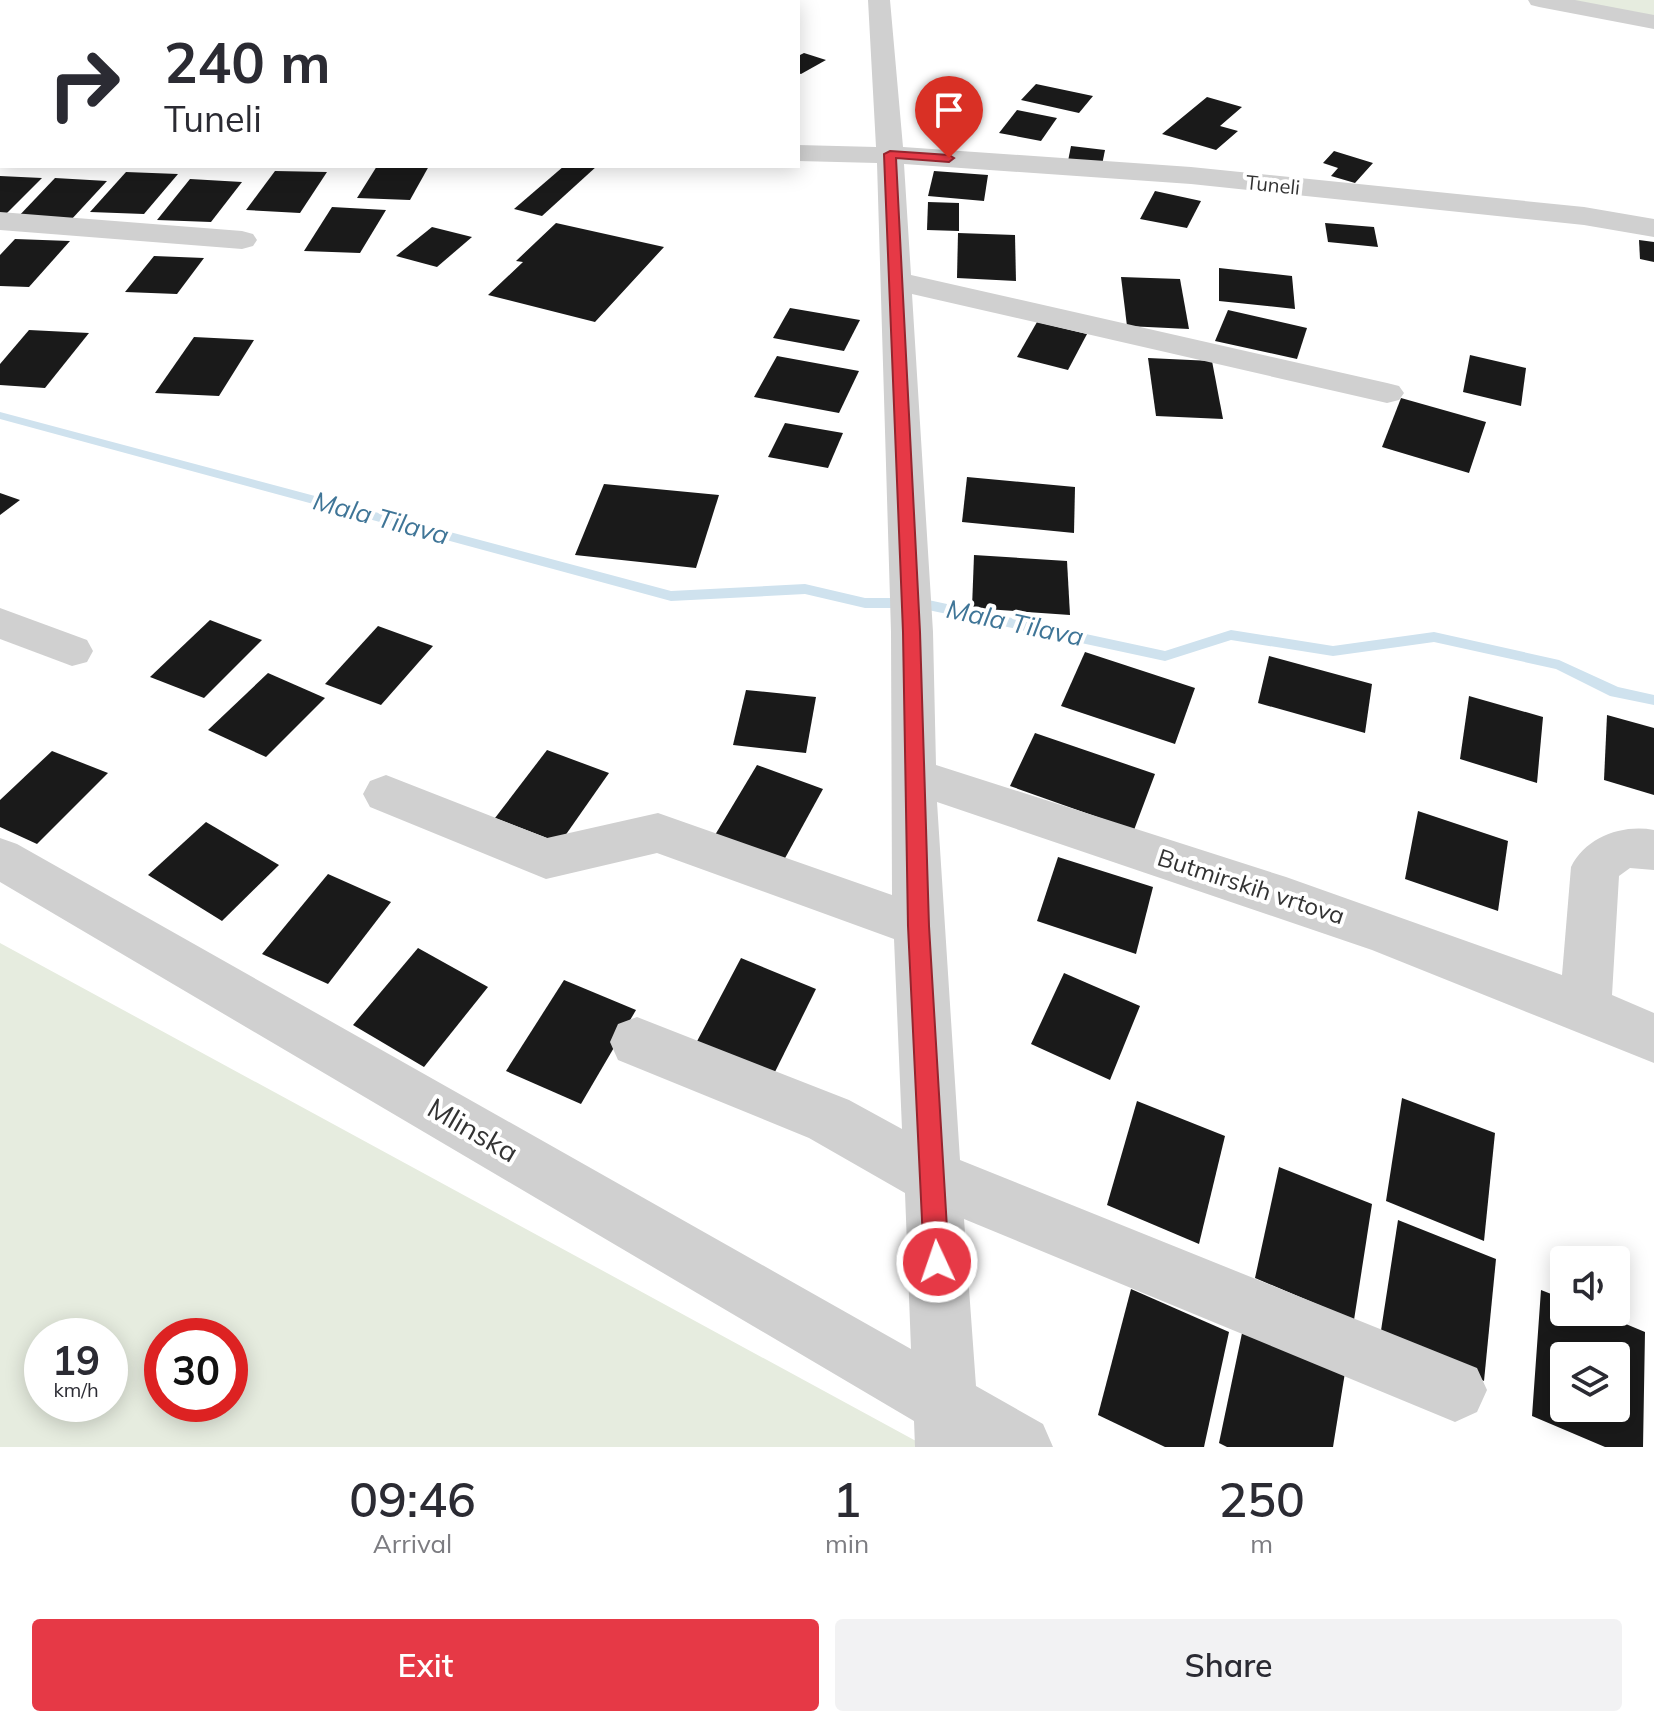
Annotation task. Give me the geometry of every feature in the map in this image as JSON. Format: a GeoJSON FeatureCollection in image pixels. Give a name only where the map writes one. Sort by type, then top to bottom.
{"type":"FeatureCollection","features":[{"type":"Feature","properties":{"kind":"street"},"geometry":{"type":"LineString","coordinates":[[879,0],[890,154],[912,632],[918,926],[946,1426]]}},
{"type":"Feature","properties":{"kind":"street"},"geometry":{"type":"LineString","coordinates":[[1539,0],[1654,22]]}},
{"type":"Feature","properties":{"kind":"street","name":"Tuneli"},"geometry":{"type":"LineString","coordinates":[[800,153],[890,154],[1217,179],[1584,216],[1654,228]]}},
{"type":"Feature","properties":{"kind":"street"},"geometry":{"type":"LineString","coordinates":[[0,221],[242,240]]}},
{"type":"Feature","properties":{"kind":"street"},"geometry":{"type":"LineString","coordinates":[[896,281],[1387,393]]}},
{"type":"Feature","properties":{"kind":"street"},"geometry":{"type":"LineString","coordinates":[[0,623],[72,651]]}},
{"type":"Feature","properties":{"kind":"street","name":"Butmirskih vrtova"},"geometry":{"type":"LineString","coordinates":[[913,776],[1373,928],[1585,1008],[1654,1038]]}},
{"type":"Feature","properties":{"kind":"street"},"geometry":{"type":"LineString","coordinates":[[386,794],[546,859],[658,833],[918,926]]}},
{"type":"Feature","properties":{"kind":"street"},"geometry":{"type":"LineString","coordinates":[[1585,1008],[1595,867],[1615,850],[1635,846],[1654,850]]}},
{"type":"Feature","properties":{"kind":"street","name":"Mlinska"},"geometry":{"type":"LineString","coordinates":[[0,858],[946,1426],[1020,1447]]}},
{"type":"Feature","properties":{"kind":"street"},"geometry":{"type":"LineString","coordinates":[[637,1042],[829,1119],[932,1177],[1455,1390]]}},
{"type":"Feature","properties":{"kind":"shaded area"},"geometry":{"type":"Polygon","coordinates":[[[1550,0],[1654,0],[1654,20],[1550,0]]]}},
{"type":"Feature","properties":{"kind":"shaded area"},"geometry":{"type":"Polygon","coordinates":[[[0,943],[927,1447],[0,1447],[0,943]]]}},
{"type":"Feature","properties":{"kind":"building"},"geometry":{"type":"Polygon","coordinates":[[[804,53],[826,60],[801,74],[800,55],[804,53]]]}},
{"type":"Feature","properties":{"kind":"building"},"geometry":{"type":"Polygon","coordinates":[[[1036,84],[1093,96],[1079,113],[1021,100],[1036,84]]]}},
{"type":"Feature","properties":{"kind":"building"},"geometry":{"type":"Polygon","coordinates":[[[1207,97],[1242,107],[1220,126],[1238,131],[1216,150],[1162,134],[1207,97]]]}},
{"type":"Feature","properties":{"kind":"building"},"geometry":{"type":"Polygon","coordinates":[[[1017,110],[1057,118],[1041,141],[999,133],[1017,110]]]}},
{"type":"Feature","properties":{"kind":"building"},"geometry":{"type":"Polygon","coordinates":[[[1071,146],[1105,150],[1102,165],[1068,161],[1071,146]]]}},
{"type":"Feature","properties":{"kind":"building"},"geometry":{"type":"Polygon","coordinates":[[[1334,151],[1373,163],[1355,183],[1331,176],[1338,168],[1323,163],[1334,151]]]}},
{"type":"Feature","properties":{"kind":"building"},"geometry":{"type":"Polygon","coordinates":[[[376,168],[428,168],[410,200],[357,198],[376,168]]]}},
{"type":"Feature","properties":{"kind":"building"},"geometry":{"type":"Polygon","coordinates":[[[562,168],[595,168],[542,216],[514,209],[562,168]]]}},
{"type":"Feature","properties":{"kind":"building"},"geometry":{"type":"Polygon","coordinates":[[[275,171],[327,172],[300,213],[246,210],[275,171]]]}},
{"type":"Feature","properties":{"kind":"building"},"geometry":{"type":"Polygon","coordinates":[[[934,171],[988,175],[984,201],[928,196],[934,171]]]}},
{"type":"Feature","properties":{"kind":"building"},"geometry":{"type":"Polygon","coordinates":[[[126,172],[178,174],[144,214],[90,212],[126,172]]]}},
{"type":"Feature","properties":{"kind":"building"},"geometry":{"type":"Polygon","coordinates":[[[0,176],[42,178],[2,218],[0,218],[0,176]]]}},
{"type":"Feature","properties":{"kind":"building"},"geometry":{"type":"Polygon","coordinates":[[[55,178],[107,181],[70,221],[16,219],[55,178]]]}},
{"type":"Feature","properties":{"kind":"building"},"geometry":{"type":"Polygon","coordinates":[[[190,179],[242,182],[211,222],[157,220],[190,179]]]}},
{"type":"Feature","properties":{"kind":"building"},"geometry":{"type":"Polygon","coordinates":[[[1155,191],[1201,201],[1187,228],[1140,219],[1155,191]]]}},
{"type":"Feature","properties":{"kind":"building"},"geometry":{"type":"Polygon","coordinates":[[[928,202],[959,203],[959,231],[927,230],[928,202]]]}},
{"type":"Feature","properties":{"kind":"building"},"geometry":{"type":"Polygon","coordinates":[[[332,207],[386,210],[360,253],[304,251],[332,207]]]}},
{"type":"Feature","properties":{"kind":"building"},"geometry":{"type":"Polygon","coordinates":[[[556,223],[664,247],[595,322],[488,295],[523,262],[516,261],[556,223]]]}},
{"type":"Feature","properties":{"kind":"building"},"geometry":{"type":"Polygon","coordinates":[[[1325,223],[1374,227],[1378,247],[1328,242],[1325,223]]]}},
{"type":"Feature","properties":{"kind":"building"},"geometry":{"type":"Polygon","coordinates":[[[432,227],[472,237],[437,267],[396,256],[432,227]]]}},
{"type":"Feature","properties":{"kind":"building"},"geometry":{"type":"Polygon","coordinates":[[[958,233],[1015,235],[1016,281],[957,278],[958,233]]]}},
{"type":"Feature","properties":{"kind":"building"},"geometry":{"type":"Polygon","coordinates":[[[15,239],[70,241],[29,287],[0,286],[0,255],[15,239]]]}},
{"type":"Feature","properties":{"kind":"building"},"geometry":{"type":"Polygon","coordinates":[[[1639,240],[1654,242],[1654,262],[1640,259],[1639,240]]]}},
{"type":"Feature","properties":{"kind":"building"},"geometry":{"type":"Polygon","coordinates":[[[154,256],[204,258],[177,294],[125,292],[154,256]]]}},
{"type":"Feature","properties":{"kind":"building"},"geometry":{"type":"Polygon","coordinates":[[[1219,268],[1292,276],[1295,309],[1219,301],[1219,268]]]}},
{"type":"Feature","properties":{"kind":"building"},"geometry":{"type":"Polygon","coordinates":[[[1121,277],[1180,279],[1189,329],[1127,326],[1121,277]]]}},
{"type":"Feature","properties":{"kind":"building"},"geometry":{"type":"Polygon","coordinates":[[[790,308],[860,320],[844,351],[773,338],[790,308]]]}},
{"type":"Feature","properties":{"kind":"building"},"geometry":{"type":"Polygon","coordinates":[[[1228,310],[1307,328],[1297,359],[1215,341],[1228,310]]]}},
{"type":"Feature","properties":{"kind":"building"},"geometry":{"type":"Polygon","coordinates":[[[1037,322],[1087,334],[1068,370],[1017,357],[1037,322]]]}},
{"type":"Feature","properties":{"kind":"building"},"geometry":{"type":"Polygon","coordinates":[[[29,330],[89,333],[45,388],[0,385],[0,364],[29,330]]]}},
{"type":"Feature","properties":{"kind":"building"},"geometry":{"type":"Polygon","coordinates":[[[194,337],[254,340],[219,396],[155,393],[194,337]]]}},
{"type":"Feature","properties":{"kind":"building"},"geometry":{"type":"Polygon","coordinates":[[[1470,355],[1526,368],[1521,406],[1463,392],[1470,355]]]}},
{"type":"Feature","properties":{"kind":"building"},"geometry":{"type":"Polygon","coordinates":[[[777,356],[859,371],[839,413],[754,397],[777,356]]]}},
{"type":"Feature","properties":{"kind":"building"},"geometry":{"type":"Polygon","coordinates":[[[1148,358],[1212,361],[1223,419],[1156,416],[1148,358]]]}},
{"type":"Feature","properties":{"kind":"building"},"geometry":{"type":"Polygon","coordinates":[[[1401,398],[1486,422],[1469,473],[1382,447],[1401,398]]]}},
{"type":"Feature","properties":{"kind":"building"},"geometry":{"type":"Polygon","coordinates":[[[785,423],[843,433],[828,468],[768,457],[785,423]]]}},
{"type":"Feature","properties":{"kind":"building"},"geometry":{"type":"Polygon","coordinates":[[[967,477],[1075,487],[1074,533],[962,522],[967,477]]]}},
{"type":"Feature","properties":{"kind":"building"},"geometry":{"type":"Polygon","coordinates":[[[604,484],[719,495],[696,568],[575,555],[604,484]]]}},
{"type":"Feature","properties":{"kind":"building"},"geometry":{"type":"Polygon","coordinates":[[[0,493],[20,500],[0,515],[0,493]]]}},
{"type":"Feature","properties":{"kind":"building"},"geometry":{"type":"Polygon","coordinates":[[[974,555],[1067,561],[1070,615],[972,608],[974,555]]]}},
{"type":"Feature","properties":{"kind":"building"},"geometry":{"type":"Polygon","coordinates":[[[210,620],[262,640],[204,698],[150,677],[210,620]]]}},
{"type":"Feature","properties":{"kind":"building"},"geometry":{"type":"Polygon","coordinates":[[[378,626],[433,646],[381,705],[325,684],[378,626]]]}},
{"type":"Feature","properties":{"kind":"building"},"geometry":{"type":"Polygon","coordinates":[[[1085,652],[1195,688],[1175,744],[1061,706],[1085,652]]]}},
{"type":"Feature","properties":{"kind":"building"},"geometry":{"type":"Polygon","coordinates":[[[1269,656],[1372,684],[1365,733],[1258,703],[1269,656]]]}},
{"type":"Feature","properties":{"kind":"building"},"geometry":{"type":"Polygon","coordinates":[[[268,673],[325,698],[266,757],[208,730],[268,673]]]}},
{"type":"Feature","properties":{"kind":"building"},"geometry":{"type":"Polygon","coordinates":[[[746,690],[816,697],[806,753],[733,745],[746,690]]]}},
{"type":"Feature","properties":{"kind":"building"},"geometry":{"type":"Polygon","coordinates":[[[1469,696],[1543,717],[1537,783],[1460,759],[1469,696]]]}},
{"type":"Feature","properties":{"kind":"building"},"geometry":{"type":"Polygon","coordinates":[[[1607,715],[1654,728],[1654,795],[1604,780],[1607,715]]]}},
{"type":"Feature","properties":{"kind":"building"},"geometry":{"type":"Polygon","coordinates":[[[1035,733],[1155,774],[1134,830],[1010,786],[1035,733]]]}},
{"type":"Feature","properties":{"kind":"building"},"geometry":{"type":"Polygon","coordinates":[[[547,750],[609,773],[560,843],[495,818],[547,750]]]}},
{"type":"Feature","properties":{"kind":"building"},"geometry":{"type":"Polygon","coordinates":[[[52,751],[108,773],[37,844],[0,827],[0,800],[52,751]]]}},
{"type":"Feature","properties":{"kind":"building"},"geometry":{"type":"Polygon","coordinates":[[[757,765],[823,789],[784,860],[715,835],[757,765]]]}},
{"type":"Feature","properties":{"kind":"building"},"geometry":{"type":"Polygon","coordinates":[[[1418,811],[1508,841],[1498,911],[1405,879],[1418,811]]]}},
{"type":"Feature","properties":{"kind":"building"},"geometry":{"type":"Polygon","coordinates":[[[206,822],[279,865],[222,921],[148,875],[206,822]]]}},
{"type":"Feature","properties":{"kind":"building"},"geometry":{"type":"Polygon","coordinates":[[[1058,857],[1153,887],[1136,954],[1037,921],[1058,857]]]}},
{"type":"Feature","properties":{"kind":"building"},"geometry":{"type":"Polygon","coordinates":[[[328,874],[391,902],[328,984],[262,954],[328,874]]]}},
{"type":"Feature","properties":{"kind":"building"},"geometry":{"type":"Polygon","coordinates":[[[418,948],[488,987],[424,1067],[353,1025],[418,948]]]}},
{"type":"Feature","properties":{"kind":"building"},"geometry":{"type":"Polygon","coordinates":[[[741,958],[816,989],[771,1080],[694,1047],[741,958]]]}},
{"type":"Feature","properties":{"kind":"building"},"geometry":{"type":"Polygon","coordinates":[[[1064,973],[1140,1006],[1110,1080],[1031,1044],[1064,973]]]}},
{"type":"Feature","properties":{"kind":"building"},"geometry":{"type":"Polygon","coordinates":[[[564,980],[636,1010],[581,1104],[506,1071],[564,980]]]}},
{"type":"Feature","properties":{"kind":"building"},"geometry":{"type":"Polygon","coordinates":[[[1402,1098],[1495,1133],[1484,1241],[1386,1201],[1402,1098]]]}},
{"type":"Feature","properties":{"kind":"building"},"geometry":{"type":"Polygon","coordinates":[[[1137,1101],[1225,1136],[1199,1244],[1107,1205],[1137,1101]]]}},
{"type":"Feature","properties":{"kind":"building"},"geometry":{"type":"Polygon","coordinates":[[[1279,1167],[1372,1204],[1354,1320],[1255,1278],[1279,1167]]]}},
{"type":"Feature","properties":{"kind":"building"},"geometry":{"type":"Polygon","coordinates":[[[1398,1220],[1496,1259],[1484,1381],[1380,1337],[1398,1220]]]}},
{"type":"Feature","properties":{"kind":"building"},"geometry":{"type":"Polygon","coordinates":[[[1131,1289],[1229,1332],[1204,1447],[1165,1447],[1098,1415],[1131,1289]]]}},
{"type":"Feature","properties":{"kind":"building"},"geometry":{"type":"Polygon","coordinates":[[[1541,1290],[1550,1294],[1550,1326],[1630,1326],[1645,1332],[1643,1447],[1605,1447],[1532,1416],[1541,1290]]]}},
{"type":"Feature","properties":{"kind":"building"},"geometry":{"type":"Polygon","coordinates":[[[1246,1314],[1347,1360],[1333,1447],[1227,1447],[1219,1443],[1246,1314]]]}},
{"type":"Feature","properties":{"kind":"waterway","name":"Mala Tilava"},"geometry":{"type":"LineString","coordinates":[[0,415],[671,596],[805,589],[865,603],[919,603],[1165,656],[1231,635],[1333,651],[1434,637],[1559,665],[1615,692],[1654,700]]}},
{"type":"Feature","properties":{"kind":"route"},"geometry":{"type":"LineString","coordinates":[[937,1262],[918,926],[912,632],[890,154],[949,158]]}}]}
